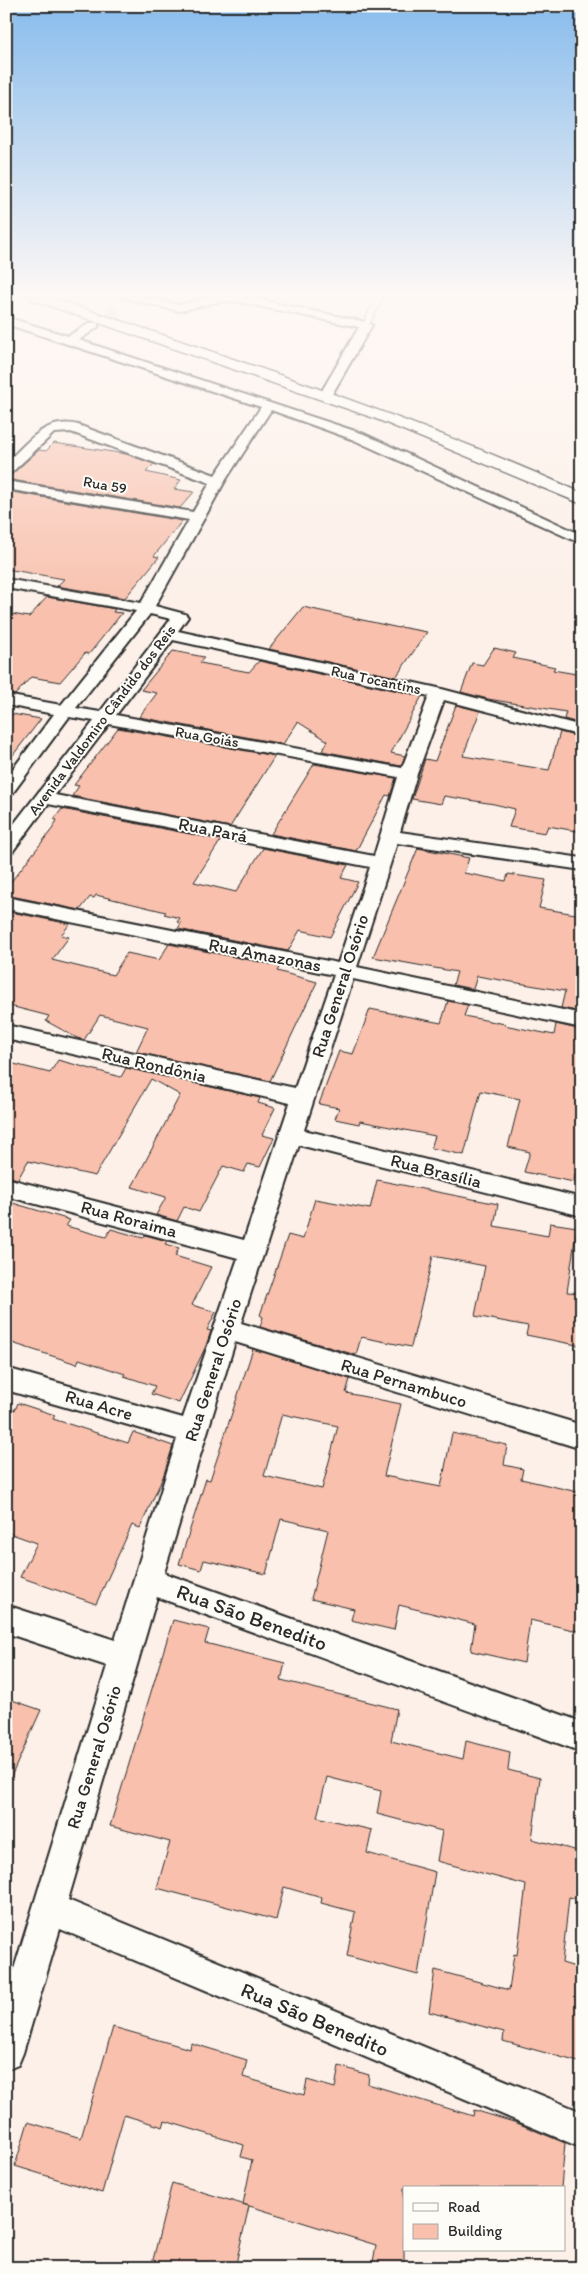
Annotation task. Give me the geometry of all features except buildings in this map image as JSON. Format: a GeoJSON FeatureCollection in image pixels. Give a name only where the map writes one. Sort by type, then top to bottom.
{"type":"FeatureCollection","features":[{"type":"Feature","properties":{"kind":"main road"},"geometry":{"type":"LineString","coordinates":[[341,402],[464,448],[582,499]]}},
{"type":"Feature","properties":{"kind":"street"},"geometry":{"type":"LineString","coordinates":[[259,402],[359,437],[582,540]]}},
{"type":"Feature","properties":{"kind":"street","name":"Avenida Valdomiro Cândido dos Reis"},"geometry":{"type":"LineString","coordinates":[[6,790],[146,608],[218,481],[268,405]]}},
{"type":"Feature","properties":{"kind":"street"},"geometry":{"type":"LineString","coordinates":[[6,470],[49,430],[59,427],[73,428],[218,481]]}},
{"type":"Feature","properties":{"kind":"street","name":"Rua 59"},"geometry":{"type":"LineString","coordinates":[[6,485],[198,517]]}},
{"type":"Feature","properties":{"kind":"street"},"geometry":{"type":"LineString","coordinates":[[6,583],[146,608]]}},
{"type":"Feature","properties":{"kind":"street","name":"Avenida Valdomiro Cândido dos Reis"},"geometry":{"type":"LineString","coordinates":[[6,847],[45,798],[180,617],[146,608]]}},
{"type":"Feature","properties":{"kind":"street","name":"Rua Tocantins"},"geometry":{"type":"LineString","coordinates":[[169,634],[438,693],[582,731]]}},
{"type":"Feature","properties":{"kind":"street","name":"Rua General Osório"},"geometry":{"type":"LineString","coordinates":[[6,2053],[192,1432],[390,836],[408,774],[438,693]]}},
{"type":"Feature","properties":{"kind":"street","name":"Rua Goiás"},"geometry":{"type":"LineString","coordinates":[[6,700],[408,774]]}},
{"type":"Feature","properties":{"kind":"street","name":"Rua Pará"},"geometry":{"type":"LineString","coordinates":[[45,798],[381,863]]}},
{"type":"Feature","properties":{"kind":"street"},"geometry":{"type":"LineString","coordinates":[[390,836],[582,864]]}},
{"type":"Feature","properties":{"kind":"street","name":"Rua Amazonas"},"geometry":{"type":"LineString","coordinates":[[6,903],[582,1021]]}},
{"type":"Feature","properties":{"kind":"street","name":"Rua Rondônia"},"geometry":{"type":"LineString","coordinates":[[6,1032],[303,1098]]}},
{"type":"Feature","properties":{"kind":"street","name":"Rua Brasília"},"geometry":{"type":"LineString","coordinates":[[291,1135],[582,1206]]}},
{"type":"Feature","properties":{"kind":"street","name":"Rua Roraima"},"geometry":{"type":"LineString","coordinates":[[6,1187],[252,1252]]}},
{"type":"Feature","properties":{"kind":"street","name":"Rua Pernambuco"},"geometry":{"type":"LineString","coordinates":[[226,1329],[582,1437]]}},
{"type":"Feature","properties":{"kind":"street","name":"Rua Acre"},"geometry":{"type":"LineString","coordinates":[[6,1379],[192,1432]]}},
{"type":"Feature","properties":{"kind":"street","name":"Rua São Benedito"},"geometry":{"type":"LineString","coordinates":[[147,1580],[582,1737]]}},
{"type":"Feature","properties":{"kind":"street"},"geometry":{"type":"LineString","coordinates":[[6,1619],[124,1657]]}},
{"type":"Feature","properties":{"kind":"street","name":"Rua São Benedito"},"geometry":{"type":"LineString","coordinates":[[49,1908],[582,2130]]}}]}
